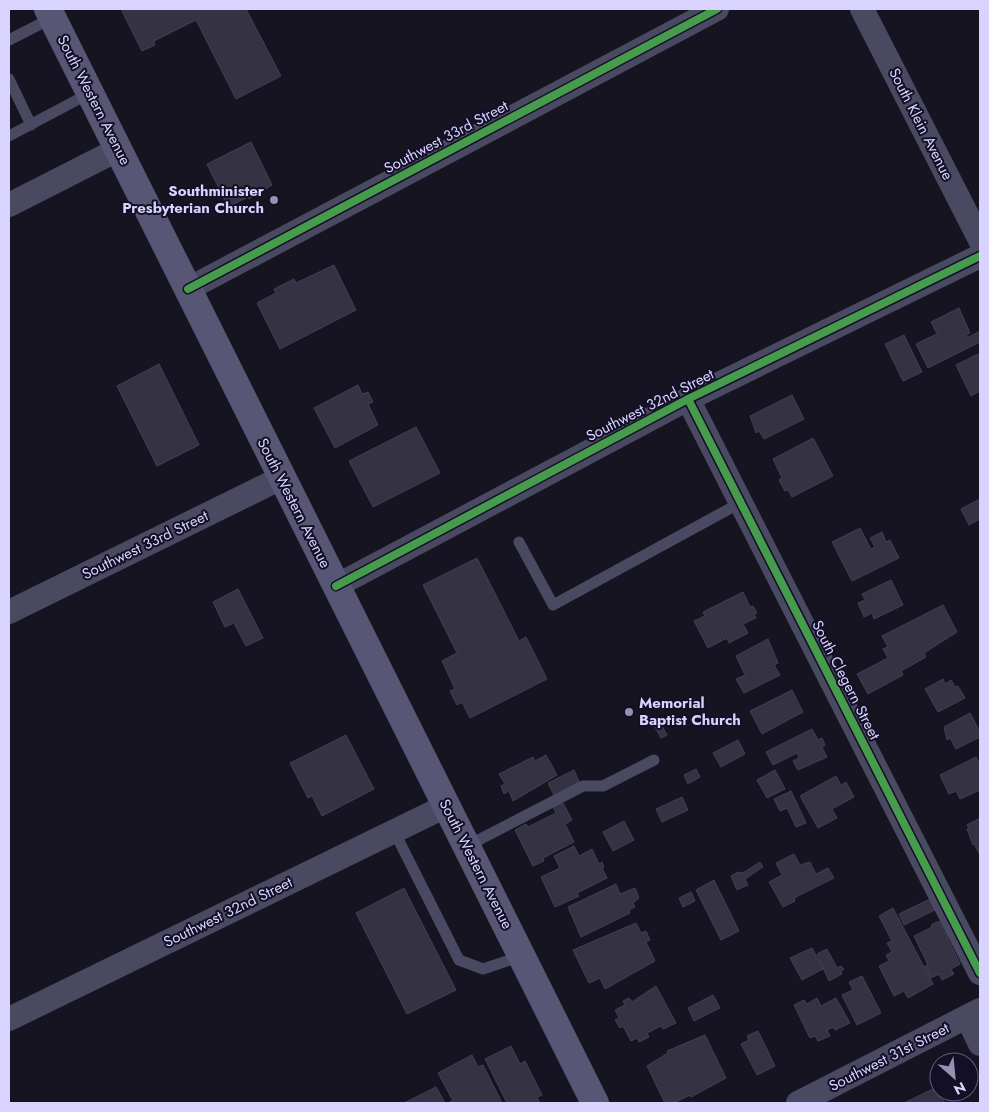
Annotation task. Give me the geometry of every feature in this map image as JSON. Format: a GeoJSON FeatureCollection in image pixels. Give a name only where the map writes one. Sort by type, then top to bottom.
{"type":"FeatureCollection","features":[{"type":"Feature","properties":{"kind":"main road","name":"South Western Avenue"},"geometry":{"type":"LineString","coordinates":[[50,13],[595,1103]]}},
{"type":"Feature","properties":{"kind":"street","name":"Southwest 33rd Street"},"geometry":{"type":"LineString","coordinates":[[188,289],[717,9]]}},
{"type":"Feature","properties":{"kind":"street","name":"South Klein Avenue"},"geometry":{"type":"LineString","coordinates":[[862,9],[980,240]]}},
{"type":"Feature","properties":{"kind":"street"},"geometry":{"type":"LineString","coordinates":[[9,205],[119,149]]}},
{"type":"Feature","properties":{"kind":"street","name":"Southwest 32nd Street"},"geometry":{"type":"LineString","coordinates":[[336,586],[688,400],[980,256]]}},
{"type":"Feature","properties":{"kind":"street","name":"South Clegern Street"},"geometry":{"type":"LineString","coordinates":[[688,400],[980,974]]}},
{"type":"Feature","properties":{"kind":"street","name":"Southwest 33rd Street"},"geometry":{"type":"LineString","coordinates":[[9,612],[281,478]]}},
{"type":"Feature","properties":{"kind":"street","name":"Southwest 32nd Street"},"geometry":{"type":"LineString","coordinates":[[9,1019],[446,806]]}},
{"type":"Feature","properties":{"kind":"street"},"geometry":{"type":"LineString","coordinates":[[974,1014],[980,1044]]}},
{"type":"Feature","properties":{"kind":"street","name":"Southwest 31st Street"},"geometry":{"type":"LineString","coordinates":[[801,1103],[974,1014]]}},
{"type":"Feature","properties":{"kind":"lane"},"geometry":{"type":"LineString","coordinates":[[9,40],[50,13]]}},
{"type":"Feature","properties":{"kind":"lane"},"geometry":{"type":"LineString","coordinates":[[9,79],[31,125]]}},
{"type":"Feature","properties":{"kind":"lane"},"geometry":{"type":"LineString","coordinates":[[9,136],[90,93]]}},
{"type":"Feature","properties":{"kind":"lane"},"geometry":{"type":"LineString","coordinates":[[519,542],[553,605],[740,503]]}},
{"type":"Feature","properties":{"kind":"lane"},"geometry":{"type":"LineString","coordinates":[[467,846],[583,786],[602,786],[654,760]]}},
{"type":"Feature","properties":{"kind":"lane"},"geometry":{"type":"LineString","coordinates":[[394,831],[459,960],[483,969],[522,956]]}},
{"type":"Feature","properties":{"kind":"building"},"geometry":{"type":"Polygon","coordinates":[[[126,9],[246,9],[281,76],[236,99],[196,20],[154,41],[155,45],[142,51],[122,11],[126,9]]]}},
{"type":"Feature","properties":{"kind":"building"},"geometry":{"type":"Polygon","coordinates":[[[251,142],[272,185],[249,199],[248,197],[228,207],[207,164],[251,142]]]}},
{"type":"Feature","properties":{"kind":"building"},"geometry":{"type":"Polygon","coordinates":[[[334,265],[356,310],[280,349],[257,303],[276,293],[274,289],[294,279],[296,283],[334,265]]]}},
{"type":"Feature","properties":{"kind":"building"},"geometry":{"type":"Polygon","coordinates":[[[959,308],[970,333],[966,335],[967,338],[980,331],[980,342],[928,368],[916,344],[937,334],[931,322],[959,308]]]}},
{"type":"Feature","properties":{"kind":"building"},"geometry":{"type":"Polygon","coordinates":[[[904,335],[922,372],[903,381],[885,344],[904,335]]]}},
{"type":"Feature","properties":{"kind":"building"},"geometry":{"type":"Polygon","coordinates":[[[978,354],[980,359],[980,391],[971,396],[956,365],[978,354]]]}},
{"type":"Feature","properties":{"kind":"building"},"geometry":{"type":"Polygon","coordinates":[[[159,364],[199,445],[157,466],[117,386],[159,364]]]}},
{"type":"Feature","properties":{"kind":"building"},"geometry":{"type":"Polygon","coordinates":[[[358,385],[362,394],[368,392],[373,402],[368,404],[378,425],[335,448],[314,408],[358,385]]]}},
{"type":"Feature","properties":{"kind":"building"},"geometry":{"type":"Polygon","coordinates":[[[792,395],[804,419],[764,439],[759,431],[756,433],[750,416],[792,395]]]}},
{"type":"Feature","properties":{"kind":"building"},"geometry":{"type":"Polygon","coordinates":[[[416,427],[440,473],[373,507],[349,461],[416,427]]]}},
{"type":"Feature","properties":{"kind":"building"},"geometry":{"type":"Polygon","coordinates":[[[813,438],[833,476],[792,497],[788,490],[785,491],[779,480],[782,478],[773,459],[813,438]]]}},
{"type":"Feature","properties":{"kind":"building"},"geometry":{"type":"Polygon","coordinates":[[[980,499],[980,519],[969,525],[961,509],[980,499]]]}},
{"type":"Feature","properties":{"kind":"building"},"geometry":{"type":"Polygon","coordinates":[[[860,528],[871,549],[875,547],[870,538],[882,532],[886,542],[890,540],[899,558],[852,581],[832,542],[860,528]]]}},
{"type":"Feature","properties":{"kind":"building"},"geometry":{"type":"Polygon","coordinates":[[[477,558],[519,641],[526,637],[547,679],[470,718],[462,702],[457,705],[450,691],[455,689],[442,661],[457,653],[423,585],[477,558]]]}},
{"type":"Feature","properties":{"kind":"building"},"geometry":{"type":"Polygon","coordinates":[[[891,580],[903,605],[874,619],[872,613],[864,617],[858,603],[865,600],[862,594],[891,580]]]}},
{"type":"Feature","properties":{"kind":"building"},"geometry":{"type":"Polygon","coordinates":[[[238,589],[263,638],[246,646],[234,623],[225,627],[213,602],[238,589]]]}},
{"type":"Feature","properties":{"kind":"building"},"geometry":{"type":"Polygon","coordinates":[[[743,592],[750,607],[753,606],[757,613],[754,614],[756,618],[743,624],[748,633],[729,643],[727,638],[708,648],[694,621],[705,616],[703,612],[743,592]]]}},
{"type":"Feature","properties":{"kind":"building"},"geometry":{"type":"Polygon","coordinates":[[[943,605],[957,632],[924,653],[926,657],[901,671],[903,675],[868,694],[857,674],[888,658],[883,649],[888,647],[882,636],[943,605]]]}},
{"type":"Feature","properties":{"kind":"building"},"geometry":{"type":"Polygon","coordinates":[[[768,639],[778,663],[774,665],[780,675],[744,693],[736,679],[745,675],[736,656],[768,639]]]}},
{"type":"Feature","properties":{"kind":"building"},"geometry":{"type":"Polygon","coordinates":[[[943,679],[945,684],[951,680],[955,687],[958,686],[965,698],[938,712],[925,689],[943,679]]]}},
{"type":"Feature","properties":{"kind":"building"},"geometry":{"type":"Polygon","coordinates":[[[792,690],[803,712],[762,734],[750,711],[792,690]]]}},
{"type":"Feature","properties":{"kind":"building"},"geometry":{"type":"Polygon","coordinates":[[[970,713],[980,732],[980,737],[956,749],[950,738],[947,740],[944,727],[970,713]]]}},
{"type":"Feature","properties":{"kind":"building"},"geometry":{"type":"Polygon","coordinates":[[[661,724],[667,735],[661,738],[655,727],[661,724]]]}},
{"type":"Feature","properties":{"kind":"building"},"geometry":{"type":"Polygon","coordinates":[[[812,729],[818,740],[822,738],[825,745],[822,747],[827,757],[798,770],[793,761],[799,758],[797,753],[773,765],[766,752],[812,729]]]}},
{"type":"Feature","properties":{"kind":"building"},"geometry":{"type":"Polygon","coordinates":[[[346,735],[374,789],[322,816],[312,796],[308,798],[290,763],[346,735]]]}},
{"type":"Feature","properties":{"kind":"building"},"geometry":{"type":"Polygon","coordinates":[[[738,740],[745,754],[721,767],[713,753],[738,740]]]}},
{"type":"Feature","properties":{"kind":"building"},"geometry":{"type":"Polygon","coordinates":[[[546,755],[557,775],[513,801],[509,791],[504,794],[501,786],[505,784],[499,774],[533,757],[535,761],[546,755]]]}},
{"type":"Feature","properties":{"kind":"building"},"geometry":{"type":"Polygon","coordinates":[[[976,757],[980,766],[980,790],[960,799],[956,791],[949,794],[940,775],[976,757]]]}},
{"type":"Feature","properties":{"kind":"building"},"geometry":{"type":"Polygon","coordinates":[[[696,769],[700,777],[688,784],[684,775],[696,769]]]}},
{"type":"Feature","properties":{"kind":"building"},"geometry":{"type":"Polygon","coordinates":[[[574,770],[579,782],[554,795],[548,783],[574,770]]]}},
{"type":"Feature","properties":{"kind":"building"},"geometry":{"type":"Polygon","coordinates":[[[775,770],[785,789],[767,798],[757,780],[775,770]]]}},
{"type":"Feature","properties":{"kind":"building"},"geometry":{"type":"Polygon","coordinates":[[[836,776],[841,785],[846,782],[854,797],[832,809],[837,818],[818,828],[800,796],[836,776]]]}},
{"type":"Feature","properties":{"kind":"building"},"geometry":{"type":"Polygon","coordinates":[[[791,791],[806,823],[796,827],[787,808],[780,811],[774,799],[791,791]]]}},
{"type":"Feature","properties":{"kind":"building"},"geometry":{"type":"Polygon","coordinates":[[[682,797],[688,810],[662,822],[656,809],[682,797]]]}},
{"type":"Feature","properties":{"kind":"building"},"geometry":{"type":"Polygon","coordinates":[[[563,803],[572,820],[565,824],[574,842],[543,858],[544,861],[533,866],[515,830],[526,824],[528,827],[556,813],[553,807],[563,803]]]}},
{"type":"Feature","properties":{"kind":"building"},"geometry":{"type":"Polygon","coordinates":[[[980,818],[979,853],[973,845],[967,825],[980,818]]]}},
{"type":"Feature","properties":{"kind":"building"},"geometry":{"type":"Polygon","coordinates":[[[624,821],[634,840],[613,851],[603,832],[624,821]]]}},
{"type":"Feature","properties":{"kind":"building"},"geometry":{"type":"Polygon","coordinates":[[[574,846],[579,856],[592,849],[599,864],[602,862],[604,867],[602,868],[607,878],[577,893],[579,896],[555,907],[541,877],[560,868],[554,856],[574,846]]]}},
{"type":"Feature","properties":{"kind":"building"},"geometry":{"type":"Polygon","coordinates":[[[794,854],[800,865],[810,862],[816,874],[828,868],[834,878],[794,898],[795,901],[783,907],[769,882],[782,875],[776,863],[794,854]]]}},
{"type":"Feature","properties":{"kind":"building"},"geometry":{"type":"Polygon","coordinates":[[[760,862],[763,867],[745,879],[748,885],[737,890],[731,876],[738,872],[743,873],[760,862]]]}},
{"type":"Feature","properties":{"kind":"building"},"geometry":{"type":"Polygon","coordinates":[[[714,880],[739,931],[721,940],[696,890],[714,880]]]}},
{"type":"Feature","properties":{"kind":"building"},"geometry":{"type":"Polygon","coordinates":[[[616,884],[620,894],[635,888],[639,898],[633,903],[635,907],[629,910],[630,913],[581,937],[568,907],[616,884]]]}},
{"type":"Feature","properties":{"kind":"building"},"geometry":{"type":"Polygon","coordinates":[[[404,888],[456,990],[407,1014],[356,913],[404,888]]]}},
{"type":"Feature","properties":{"kind":"building"},"geometry":{"type":"Polygon","coordinates":[[[691,892],[695,901],[683,907],[679,898],[691,892]]]}},
{"type":"Feature","properties":{"kind":"building"},"geometry":{"type":"Polygon","coordinates":[[[934,897],[939,908],[904,925],[899,914],[934,897]]]}},
{"type":"Feature","properties":{"kind":"building"},"geometry":{"type":"Polygon","coordinates":[[[893,908],[933,984],[908,998],[904,991],[894,996],[879,966],[889,961],[886,955],[892,952],[887,943],[892,941],[879,916],[893,908]]]}},
{"type":"Feature","properties":{"kind":"building"},"geometry":{"type":"Polygon","coordinates":[[[940,922],[960,964],[951,969],[954,974],[942,980],[939,974],[931,978],[925,966],[928,965],[914,936],[932,927],[931,925],[940,922]]]}},
{"type":"Feature","properties":{"kind":"building"},"geometry":{"type":"Polygon","coordinates":[[[636,923],[641,933],[646,931],[650,940],[646,942],[655,961],[605,989],[600,978],[589,983],[573,950],[636,923]]]}},
{"type":"Feature","properties":{"kind":"building"},"geometry":{"type":"Polygon","coordinates":[[[812,948],[823,969],[802,980],[790,958],[812,948]]]}},
{"type":"Feature","properties":{"kind":"building"},"geometry":{"type":"Polygon","coordinates":[[[827,949],[837,968],[841,966],[844,969],[841,971],[842,974],[829,981],[817,954],[827,949]]]}},
{"type":"Feature","properties":{"kind":"building"},"geometry":{"type":"Polygon","coordinates":[[[862,976],[881,1013],[857,1025],[842,995],[853,990],[849,982],[862,976]]]}},
{"type":"Feature","properties":{"kind":"building"},"geometry":{"type":"Polygon","coordinates":[[[656,986],[676,1023],[663,1029],[661,1026],[647,1033],[649,1037],[639,1042],[637,1038],[631,1041],[623,1026],[620,1028],[615,1020],[619,1018],[615,1010],[625,1005],[623,1001],[629,998],[632,1002],[656,986]]]}},
{"type":"Feature","properties":{"kind":"building"},"geometry":{"type":"Polygon","coordinates":[[[713,995],[720,1008],[694,1021],[688,1008],[713,995]]]}},
{"type":"Feature","properties":{"kind":"building"},"geometry":{"type":"Polygon","coordinates":[[[817,998],[821,1006],[836,998],[850,1023],[835,1030],[833,1027],[827,1030],[830,1036],[818,1041],[815,1036],[810,1038],[794,1005],[804,1000],[807,1004],[817,998]]]}},
{"type":"Feature","properties":{"kind":"building"},"geometry":{"type":"Polygon","coordinates":[[[758,1031],[775,1066],[757,1075],[741,1044],[749,1040],[747,1036],[758,1031]]]}},
{"type":"Feature","properties":{"kind":"building"},"geometry":{"type":"Polygon","coordinates":[[[705,1035],[726,1078],[691,1097],[690,1095],[676,1102],[665,1103],[647,1066],[668,1053],[667,1051],[705,1035]]]}},
{"type":"Feature","properties":{"kind":"building"},"geometry":{"type":"Polygon","coordinates":[[[511,1046],[520,1064],[525,1061],[542,1095],[537,1097],[540,1103],[507,1103],[485,1059],[511,1046]]]}},
{"type":"Feature","properties":{"kind":"building"},"geometry":{"type":"Polygon","coordinates":[[[472,1055],[478,1067],[483,1065],[502,1103],[447,1103],[453,1101],[438,1073],[472,1055]]]}},
{"type":"Feature","properties":{"kind":"building"},"geometry":{"type":"Polygon","coordinates":[[[436,1087],[445,1103],[404,1103],[436,1087]]]}},
{"type":"Feature","properties":{"kind":"building"},"geometry":{"type":"Polygon","coordinates":[[[929,1091],[929,1102],[945,1103],[904,1103],[929,1091]]]}},
{"type":"Feature","properties":{"kind":"cycle path"},"geometry":{"type":"LineString","coordinates":[[188,289],[717,9]]}},
{"type":"Feature","properties":{"kind":"cycle path"},"geometry":{"type":"LineString","coordinates":[[336,586],[688,399],[980,256]]}},
{"type":"Feature","properties":{"kind":"cycle path"},"geometry":{"type":"LineString","coordinates":[[688,399],[980,973]]}},
{"type":"Feature","properties":{"kind":"place","name":"Southminister Presbyterian Church"},"geometry":{"type":"Point","coordinates":[274,200]}},
{"type":"Feature","properties":{"kind":"place","name":"Memorial Baptist Church"},"geometry":{"type":"Point","coordinates":[629,712]}}]}
